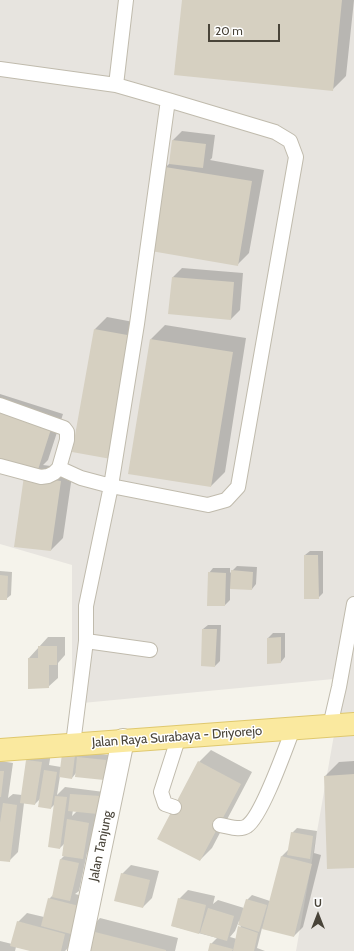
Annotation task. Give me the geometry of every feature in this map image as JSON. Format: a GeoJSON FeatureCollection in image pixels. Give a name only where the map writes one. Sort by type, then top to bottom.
{"type":"FeatureCollection","features":[{"type":"Feature","properties":{"kind":"main road","name":"Jalan Raya Surabaya - Driyorejo"},"geometry":{"type":"LineString","coordinates":[[0,750],[354,724]]}},
{"type":"Feature","properties":{"kind":"street","name":"Jalan Tanjung"},"geometry":{"type":"LineString","coordinates":[[78,951],[123,740]]}},
{"type":"Feature","properties":{"kind":"lane"},"geometry":{"type":"LineString","coordinates":[[116,86],[126,0]]}},
{"type":"Feature","properties":{"kind":"lane"},"geometry":{"type":"LineString","coordinates":[[0,69],[116,86],[168,100],[275,132],[290,141],[296,157],[238,488],[226,500],[208,505],[111,486],[81,478],[59,468]]}},
{"type":"Feature","properties":{"kind":"lane"},"geometry":{"type":"LineString","coordinates":[[73,744],[86,641],[86,606],[111,486],[137,324],[168,100]]}},
{"type":"Feature","properties":{"kind":"lane"},"geometry":{"type":"LineString","coordinates":[[0,405],[64,428],[67,432],[68,440],[59,468],[48,476],[40,477],[0,466]]}},
{"type":"Feature","properties":{"kind":"lane"},"geometry":{"type":"LineString","coordinates":[[330,726],[339,687],[354,604]]}},
{"type":"Feature","properties":{"kind":"lane"},"geometry":{"type":"LineString","coordinates":[[86,641],[150,650]]}},
{"type":"Feature","properties":{"kind":"lane"},"geometry":{"type":"LineString","coordinates":[[220,825],[237,828],[246,827],[254,820],[275,776],[293,729]]}},
{"type":"Feature","properties":{"kind":"lane"},"geometry":{"type":"LineString","coordinates":[[174,807],[165,804],[161,792],[179,736]]}},
{"type":"Feature","properties":{"kind":"shaded area"},"geometry":{"type":"Polygon","coordinates":[[[0,0],[354,0],[354,951],[296,951],[344,678],[72,704],[72,565],[0,544],[0,0]]]}},
{"type":"Feature","properties":{"kind":"building"},"geometry":{"type":"Polygon","coordinates":[[[182,0],[342,0],[333,91],[174,75],[182,0]]]}},
{"type":"Feature","properties":{"kind":"building"},"geometry":{"type":"Polygon","coordinates":[[[172,140],[206,144],[203,168],[169,164],[172,140]]]}},
{"type":"Feature","properties":{"kind":"building"},"geometry":{"type":"Polygon","coordinates":[[[165,167],[252,181],[238,266],[151,251],[165,167]]]}},
{"type":"Feature","properties":{"kind":"building"},"geometry":{"type":"Polygon","coordinates":[[[172,277],[234,282],[231,320],[168,314],[172,277]]]}},
{"type":"Feature","properties":{"kind":"building"},"geometry":{"type":"Polygon","coordinates":[[[94,329],[133,336],[111,459],[72,452],[94,329]]]}},
{"type":"Feature","properties":{"kind":"building"},"geometry":{"type":"Polygon","coordinates":[[[150,339],[233,352],[211,487],[128,474],[150,339]]]}},
{"type":"Feature","properties":{"kind":"building"},"geometry":{"type":"Polygon","coordinates":[[[0,409],[52,426],[37,473],[0,461],[0,409]]]}},
{"type":"Feature","properties":{"kind":"building"},"geometry":{"type":"Polygon","coordinates":[[[24,476],[61,481],[51,551],[14,547],[24,476]]]}},
{"type":"Feature","properties":{"kind":"building"},"geometry":{"type":"Polygon","coordinates":[[[304,555],[318,555],[319,599],[304,599],[304,555]]]}},
{"type":"Feature","properties":{"kind":"building"},"geometry":{"type":"Polygon","coordinates":[[[231,570],[253,572],[252,590],[230,589],[231,570]]]}},
{"type":"Feature","properties":{"kind":"building"},"geometry":{"type":"Polygon","coordinates":[[[208,572],[226,573],[225,606],[207,606],[208,572]]]}},
{"type":"Feature","properties":{"kind":"building"},"geometry":{"type":"Polygon","coordinates":[[[0,575],[8,576],[7,600],[0,600],[0,575]]]}},
{"type":"Feature","properties":{"kind":"building"},"geometry":{"type":"Polygon","coordinates":[[[202,629],[217,629],[215,667],[201,666],[202,629]]]}},
{"type":"Feature","properties":{"kind":"building"},"geometry":{"type":"Polygon","coordinates":[[[281,637],[281,663],[267,664],[267,638],[281,637]]]}},
{"type":"Feature","properties":{"kind":"building"},"geometry":{"type":"Polygon","coordinates":[[[38,646],[57,646],[57,665],[49,665],[49,688],[28,689],[28,658],[38,658],[38,646]]]}},
{"type":"Feature","properties":{"kind":"building"},"geometry":{"type":"Polygon","coordinates":[[[63,746],[76,747],[72,779],[59,777],[63,746]]]}},
{"type":"Feature","properties":{"kind":"building"},"geometry":{"type":"Polygon","coordinates":[[[77,757],[106,760],[104,780],[75,777],[77,757]]]}},
{"type":"Feature","properties":{"kind":"building"},"geometry":{"type":"Polygon","coordinates":[[[26,760],[42,762],[35,805],[20,803],[26,760]]]}},
{"type":"Feature","properties":{"kind":"building"},"geometry":{"type":"Polygon","coordinates":[[[198,761],[241,784],[200,861],[157,839],[198,761]]]}},
{"type":"Feature","properties":{"kind":"building"},"geometry":{"type":"Polygon","coordinates":[[[44,770],[57,772],[51,809],[38,807],[44,770]]]}},
{"type":"Feature","properties":{"kind":"building"},"geometry":{"type":"Polygon","coordinates":[[[0,771],[4,771],[1,797],[0,797],[0,771]]]}},
{"type":"Feature","properties":{"kind":"building"},"geometry":{"type":"Polygon","coordinates":[[[354,774],[354,868],[327,869],[324,776],[354,774]]]}},
{"type":"Feature","properties":{"kind":"building"},"geometry":{"type":"Polygon","coordinates":[[[70,794],[100,796],[98,814],[68,811],[70,794]]]}},
{"type":"Feature","properties":{"kind":"building"},"geometry":{"type":"Polygon","coordinates":[[[55,796],[67,797],[60,849],[48,847],[55,796]]]}},
{"type":"Feature","properties":{"kind":"building"},"geometry":{"type":"Polygon","coordinates":[[[3,803],[17,805],[10,862],[0,861],[0,823],[3,803]]]}},
{"type":"Feature","properties":{"kind":"building"},"geometry":{"type":"Polygon","coordinates":[[[67,819],[89,823],[83,859],[62,856],[67,819]]]}},
{"type":"Feature","properties":{"kind":"building"},"geometry":{"type":"Polygon","coordinates":[[[291,832],[313,836],[310,859],[287,855],[291,832]]]}},
{"type":"Feature","properties":{"kind":"building"},"geometry":{"type":"Polygon","coordinates":[[[281,856],[312,864],[294,937],[262,929],[281,856]]]}},
{"type":"Feature","properties":{"kind":"building"},"geometry":{"type":"Polygon","coordinates":[[[60,859],[79,863],[70,901],[52,897],[60,859]]]}},
{"type":"Feature","properties":{"kind":"building"},"geometry":{"type":"Polygon","coordinates":[[[121,873],[150,880],[143,908],[114,901],[121,873]]]}},
{"type":"Feature","properties":{"kind":"building"},"geometry":{"type":"Polygon","coordinates":[[[48,898],[79,906],[71,934],[41,926],[48,898]]]}},
{"type":"Feature","properties":{"kind":"building"},"geometry":{"type":"Polygon","coordinates":[[[178,898],[206,905],[199,934],[171,926],[178,898]]]}},
{"type":"Feature","properties":{"kind":"building"},"geometry":{"type":"Polygon","coordinates":[[[246,899],[267,905],[259,932],[238,925],[246,899]]]}},
{"type":"Feature","properties":{"kind":"building"},"geometry":{"type":"Polygon","coordinates":[[[208,908],[234,916],[227,941],[200,933],[208,908]]]}},
{"type":"Feature","properties":{"kind":"building"},"geometry":{"type":"Polygon","coordinates":[[[17,921],[65,934],[61,951],[30,951],[10,946],[17,921]]]}},
{"type":"Feature","properties":{"kind":"building"},"geometry":{"type":"Polygon","coordinates":[[[238,926],[258,933],[254,951],[233,951],[238,926]]]}},
{"type":"Feature","properties":{"kind":"building"},"geometry":{"type":"Polygon","coordinates":[[[87,930],[166,950],[166,951],[82,951],[87,930]]]}},
{"type":"Feature","properties":{"kind":"building"},"geometry":{"type":"Polygon","coordinates":[[[210,943],[233,949],[232,951],[208,951],[210,943]]]}}]}
